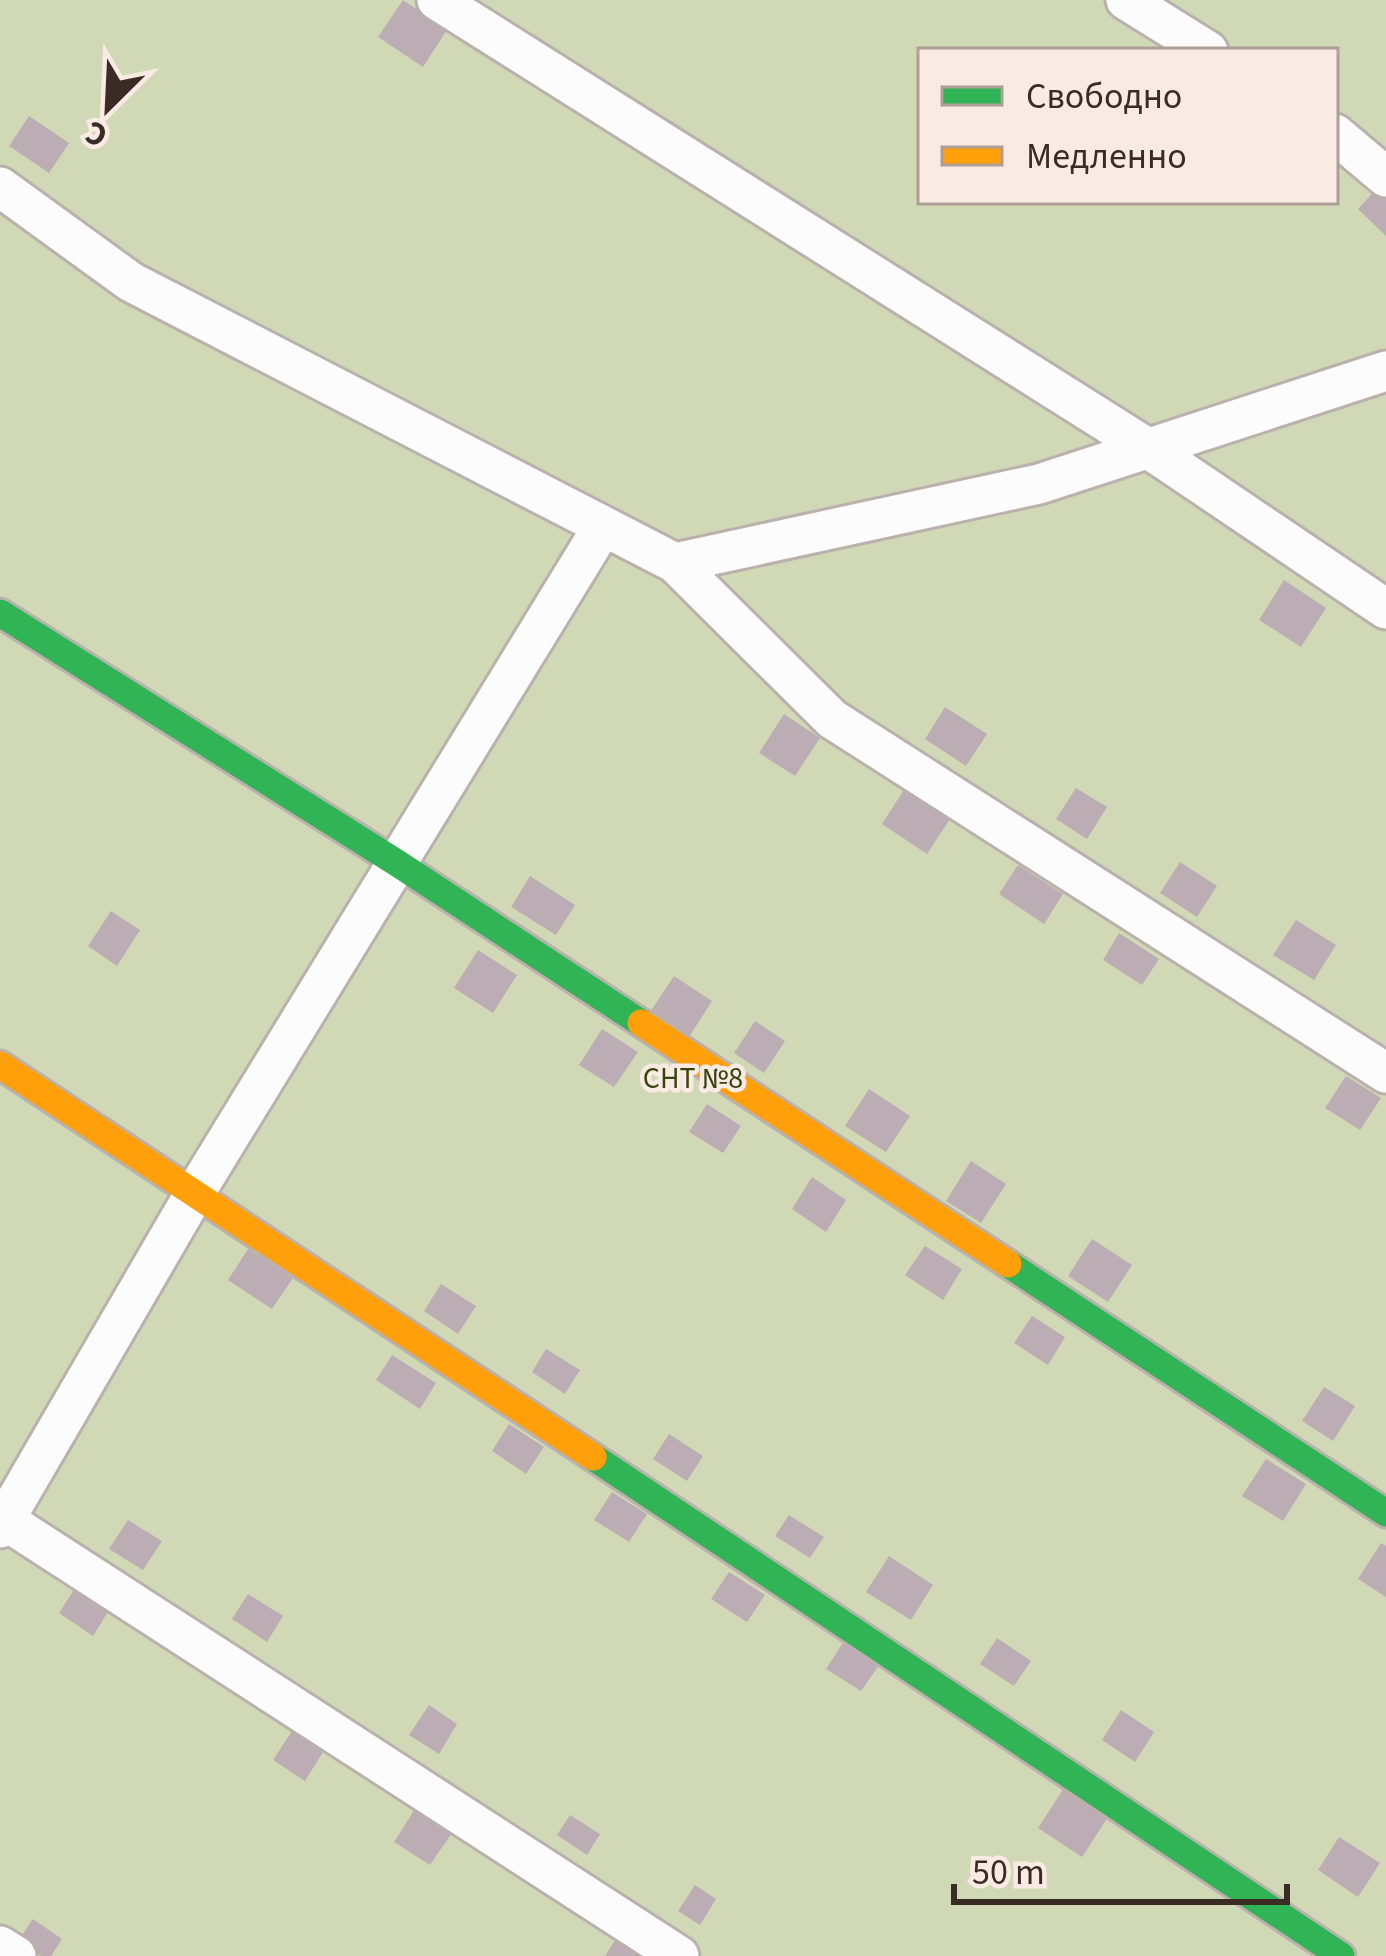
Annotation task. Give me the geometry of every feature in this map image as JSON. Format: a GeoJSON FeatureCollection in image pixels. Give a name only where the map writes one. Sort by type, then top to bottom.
{"type":"FeatureCollection","features":[{"type":"Feature","properties":{"kind":"street"},"geometry":{"type":"LineString","coordinates":[[437,0],[1149,448],[1386,609]]}},
{"type":"Feature","properties":{"kind":"street"},"geometry":{"type":"LineString","coordinates":[[1126,0],[1203,48]]}},
{"type":"Feature","properties":{"kind":"street"},"geometry":{"type":"LineString","coordinates":[[1338,137],[1386,177]]}},
{"type":"Feature","properties":{"kind":"street"},"geometry":{"type":"LineString","coordinates":[[0,187],[131,282],[675,563],[832,718],[1386,1073]]}},
{"type":"Feature","properties":{"kind":"street"},"geometry":{"type":"LineString","coordinates":[[675,563],[1040,484],[1386,371]]}},
{"type":"Feature","properties":{"kind":"street"},"geometry":{"type":"LineString","coordinates":[[602,528],[196,1191],[2,1522],[680,1956]]}},
{"type":"Feature","properties":{"kind":"street"},"geometry":{"type":"LineString","coordinates":[[0,613],[397,863],[1386,1513]]}},
{"type":"Feature","properties":{"kind":"street"},"geometry":{"type":"LineString","coordinates":[[0,1065],[1341,1956]]}},
{"type":"Feature","properties":{"kind":"street"},"geometry":{"type":"LineString","coordinates":[[0,1946],[16,1956]]}},
{"type":"Feature","properties":{"kind":"green space","name":"СНТ №8"},"geometry":{"type":"Polygon","coordinates":[[[0,0],[1386,0],[1386,1956],[0,1956],[0,0]]]}},
{"type":"Feature","properties":{"kind":"building"},"geometry":{"type":"Polygon","coordinates":[[[403,0],[447,30],[423,67],[378,37],[403,0]]]}},
{"type":"Feature","properties":{"kind":"building"},"geometry":{"type":"Polygon","coordinates":[[[29,116],[69,143],[49,173],[9,146],[29,116]]]}},
{"type":"Feature","properties":{"kind":"building"},"geometry":{"type":"Polygon","coordinates":[[[1375,190],[1386,200],[1386,236],[1358,209],[1375,190]]]}},
{"type":"Feature","properties":{"kind":"building"},"geometry":{"type":"Polygon","coordinates":[[[1284,580],[1326,608],[1301,647],[1259,620],[1284,580]]]}},
{"type":"Feature","properties":{"kind":"building"},"geometry":{"type":"Polygon","coordinates":[[[945,707],[987,734],[966,766],[925,739],[945,707]]]}},
{"type":"Feature","properties":{"kind":"building"},"geometry":{"type":"Polygon","coordinates":[[[784,714],[820,738],[795,776],[759,753],[784,714]]]}},
{"type":"Feature","properties":{"kind":"building"},"geometry":{"type":"Polygon","coordinates":[[[1076,788],[1107,807],[1087,839],[1056,819],[1076,788]]]}},
{"type":"Feature","properties":{"kind":"building"},"geometry":{"type":"Polygon","coordinates":[[[904,790],[950,819],[927,854],[882,824],[904,790]]]}},
{"type":"Feature","properties":{"kind":"building"},"geometry":{"type":"Polygon","coordinates":[[[1180,862],[1217,886],[1197,917],[1160,893],[1180,862]]]}},
{"type":"Feature","properties":{"kind":"building"},"geometry":{"type":"Polygon","coordinates":[[[1018,865],[1063,894],[1044,924],[999,894],[1018,865]]]}},
{"type":"Feature","properties":{"kind":"building"},"geometry":{"type":"Polygon","coordinates":[[[530,876],[575,905],[556,935],[511,907],[530,876]]]}},
{"type":"Feature","properties":{"kind":"building"},"geometry":{"type":"Polygon","coordinates":[[[111,911],[140,930],[117,966],[88,946],[111,911]]]}},
{"type":"Feature","properties":{"kind":"building"},"geometry":{"type":"Polygon","coordinates":[[[1296,920],[1336,945],[1314,980],[1273,955],[1296,920]]]}},
{"type":"Feature","properties":{"kind":"building"},"geometry":{"type":"Polygon","coordinates":[[[1119,933],[1159,959],[1142,985],[1103,960],[1119,933]]]}},
{"type":"Feature","properties":{"kind":"building"},"geometry":{"type":"Polygon","coordinates":[[[478,950],[517,975],[493,1013],[454,988],[478,950]]]}},
{"type":"Feature","properties":{"kind":"building"},"geometry":{"type":"Polygon","coordinates":[[[674,976],[712,1001],[689,1037],[650,1012],[674,976]]]}},
{"type":"Feature","properties":{"kind":"building"},"geometry":{"type":"Polygon","coordinates":[[[755,1021],[785,1041],[764,1073],[734,1053],[755,1021]]]}},
{"type":"Feature","properties":{"kind":"building"},"geometry":{"type":"Polygon","coordinates":[[[602,1029],[638,1052],[614,1087],[579,1065],[602,1029]]]}},
{"type":"Feature","properties":{"kind":"building"},"geometry":{"type":"Polygon","coordinates":[[[1346,1076],[1381,1098],[1360,1130],[1325,1108],[1346,1076]]]}},
{"type":"Feature","properties":{"kind":"building"},"geometry":{"type":"Polygon","coordinates":[[[869,1089],[910,1116],[886,1152],[845,1126],[869,1089]]]}},
{"type":"Feature","properties":{"kind":"building"},"geometry":{"type":"Polygon","coordinates":[[[707,1104],[741,1126],[723,1153],[689,1132],[707,1104]]]}},
{"type":"Feature","properties":{"kind":"building"},"geometry":{"type":"Polygon","coordinates":[[[971,1161],[1006,1184],[981,1223],[946,1201],[971,1161]]]}},
{"type":"Feature","properties":{"kind":"building"},"geometry":{"type":"Polygon","coordinates":[[[812,1177],[846,1200],[826,1232],[792,1209],[812,1177]]]}},
{"type":"Feature","properties":{"kind":"building"},"geometry":{"type":"Polygon","coordinates":[[[1092,1239],[1132,1265],[1108,1302],[1068,1276],[1092,1239]]]}},
{"type":"Feature","properties":{"kind":"building"},"geometry":{"type":"Polygon","coordinates":[[[925,1246],[962,1269],[943,1300],[905,1275],[925,1246]]]}},
{"type":"Feature","properties":{"kind":"building"},"geometry":{"type":"Polygon","coordinates":[[[248,1249],[293,1278],[272,1309],[228,1280],[248,1249]]]}},
{"type":"Feature","properties":{"kind":"building"},"geometry":{"type":"Polygon","coordinates":[[[441,1284],[476,1306],[458,1334],[424,1311],[441,1284]]]}},
{"type":"Feature","properties":{"kind":"building"},"geometry":{"type":"Polygon","coordinates":[[[1032,1316],[1065,1337],[1048,1365],[1014,1343],[1032,1316]]]}},
{"type":"Feature","properties":{"kind":"building"},"geometry":{"type":"Polygon","coordinates":[[[546,1349],[580,1370],[565,1394],[532,1372],[546,1349]]]}},
{"type":"Feature","properties":{"kind":"building"},"geometry":{"type":"Polygon","coordinates":[[[392,1355],[436,1383],[420,1409],[376,1380],[392,1355]]]}},
{"type":"Feature","properties":{"kind":"building"},"geometry":{"type":"Polygon","coordinates":[[[1324,1387],[1355,1406],[1333,1441],[1302,1421],[1324,1387]]]}},
{"type":"Feature","properties":{"kind":"building"},"geometry":{"type":"Polygon","coordinates":[[[509,1424],[544,1447],[526,1474],[492,1451],[509,1424]]]}},
{"type":"Feature","properties":{"kind":"building"},"geometry":{"type":"Polygon","coordinates":[[[669,1434],[703,1456],[687,1481],[653,1459],[669,1434]]]}},
{"type":"Feature","properties":{"kind":"building"},"geometry":{"type":"Polygon","coordinates":[[[1266,1459],[1306,1484],[1283,1521],[1242,1496],[1266,1459]]]}},
{"type":"Feature","properties":{"kind":"building"},"geometry":{"type":"Polygon","coordinates":[[[612,1492],[647,1514],[629,1542],[594,1520],[612,1492]]]}},
{"type":"Feature","properties":{"kind":"building"},"geometry":{"type":"Polygon","coordinates":[[[789,1515],[824,1537],[810,1558],[775,1536],[789,1515]]]}},
{"type":"Feature","properties":{"kind":"building"},"geometry":{"type":"Polygon","coordinates":[[[128,1520],[162,1541],[143,1570],[109,1549],[128,1520]]]}},
{"type":"Feature","properties":{"kind":"building"},"geometry":{"type":"Polygon","coordinates":[[[1381,1543],[1386,1546],[1386,1597],[1358,1579],[1381,1543]]]}},
{"type":"Feature","properties":{"kind":"building"},"geometry":{"type":"Polygon","coordinates":[[[889,1556],[933,1585],[911,1620],[866,1592],[889,1556]]]}},
{"type":"Feature","properties":{"kind":"building"},"geometry":{"type":"Polygon","coordinates":[[[729,1572],[765,1595],[747,1622],[711,1599],[729,1572]]]}},
{"type":"Feature","properties":{"kind":"building"},"geometry":{"type":"Polygon","coordinates":[[[77,1585],[111,1607],[93,1636],[59,1613],[77,1585]]]}},
{"type":"Feature","properties":{"kind":"building"},"geometry":{"type":"Polygon","coordinates":[[[248,1594],[283,1616],[267,1642],[232,1619],[248,1594]]]}},
{"type":"Feature","properties":{"kind":"building"},"geometry":{"type":"Polygon","coordinates":[[[846,1638],[882,1661],[861,1691],[826,1669],[846,1638]]]}},
{"type":"Feature","properties":{"kind":"building"},"geometry":{"type":"Polygon","coordinates":[[[997,1638],[1031,1661],[1014,1686],[980,1664],[997,1638]]]}},
{"type":"Feature","properties":{"kind":"building"},"geometry":{"type":"Polygon","coordinates":[[[429,1705],[457,1724],[439,1754],[409,1735],[429,1705]]]}},
{"type":"Feature","properties":{"kind":"building"},"geometry":{"type":"Polygon","coordinates":[[[1121,1710],[1154,1732],[1135,1762],[1102,1740],[1121,1710]]]}},
{"type":"Feature","properties":{"kind":"building"},"geometry":{"type":"Polygon","coordinates":[[[294,1728],[325,1749],[305,1781],[273,1760],[294,1728]]]}},
{"type":"Feature","properties":{"kind":"building"},"geometry":{"type":"Polygon","coordinates":[[[1064,1788],[1108,1817],[1082,1857],[1038,1828],[1064,1788]]]}},
{"type":"Feature","properties":{"kind":"building"},"geometry":{"type":"Polygon","coordinates":[[[415,1809],[452,1833],[430,1865],[394,1842],[415,1809]]]}},
{"type":"Feature","properties":{"kind":"building"},"geometry":{"type":"Polygon","coordinates":[[[570,1815],[600,1834],[587,1855],[557,1835],[570,1815]]]}},
{"type":"Feature","properties":{"kind":"building"},"geometry":{"type":"Polygon","coordinates":[[[1339,1837],[1380,1863],[1358,1897],[1318,1870],[1339,1837]]]}},
{"type":"Feature","properties":{"kind":"building"},"geometry":{"type":"Polygon","coordinates":[[[695,1885],[716,1899],[700,1925],[678,1911],[695,1885]]]}},
{"type":"Feature","properties":{"kind":"building"},"geometry":{"type":"Polygon","coordinates":[[[33,1919],[62,1939],[51,1956],[41,1956],[18,1941],[33,1919]]]}},
{"type":"Feature","properties":{"kind":"building"},"geometry":{"type":"Polygon","coordinates":[[[617,1937],[646,1956],[605,1956],[617,1937]]]}},
{"type":"Feature","properties":{"kind":"traffic: fast"},"geometry":{"type":"LineString","coordinates":[[0,613],[641,1023]]}},
{"type":"Feature","properties":{"kind":"traffic: fast"},"geometry":{"type":"LineString","coordinates":[[1008,1264],[1386,1513]]}},
{"type":"Feature","properties":{"kind":"traffic: fast"},"geometry":{"type":"LineString","coordinates":[[593,1457],[1341,1956]]}},
{"type":"Feature","properties":{"kind":"traffic: slow"},"geometry":{"type":"LineString","coordinates":[[641,1023],[1008,1264]]}},
{"type":"Feature","properties":{"kind":"traffic: slow"},"geometry":{"type":"LineString","coordinates":[[0,1065],[593,1457]]}}]}
